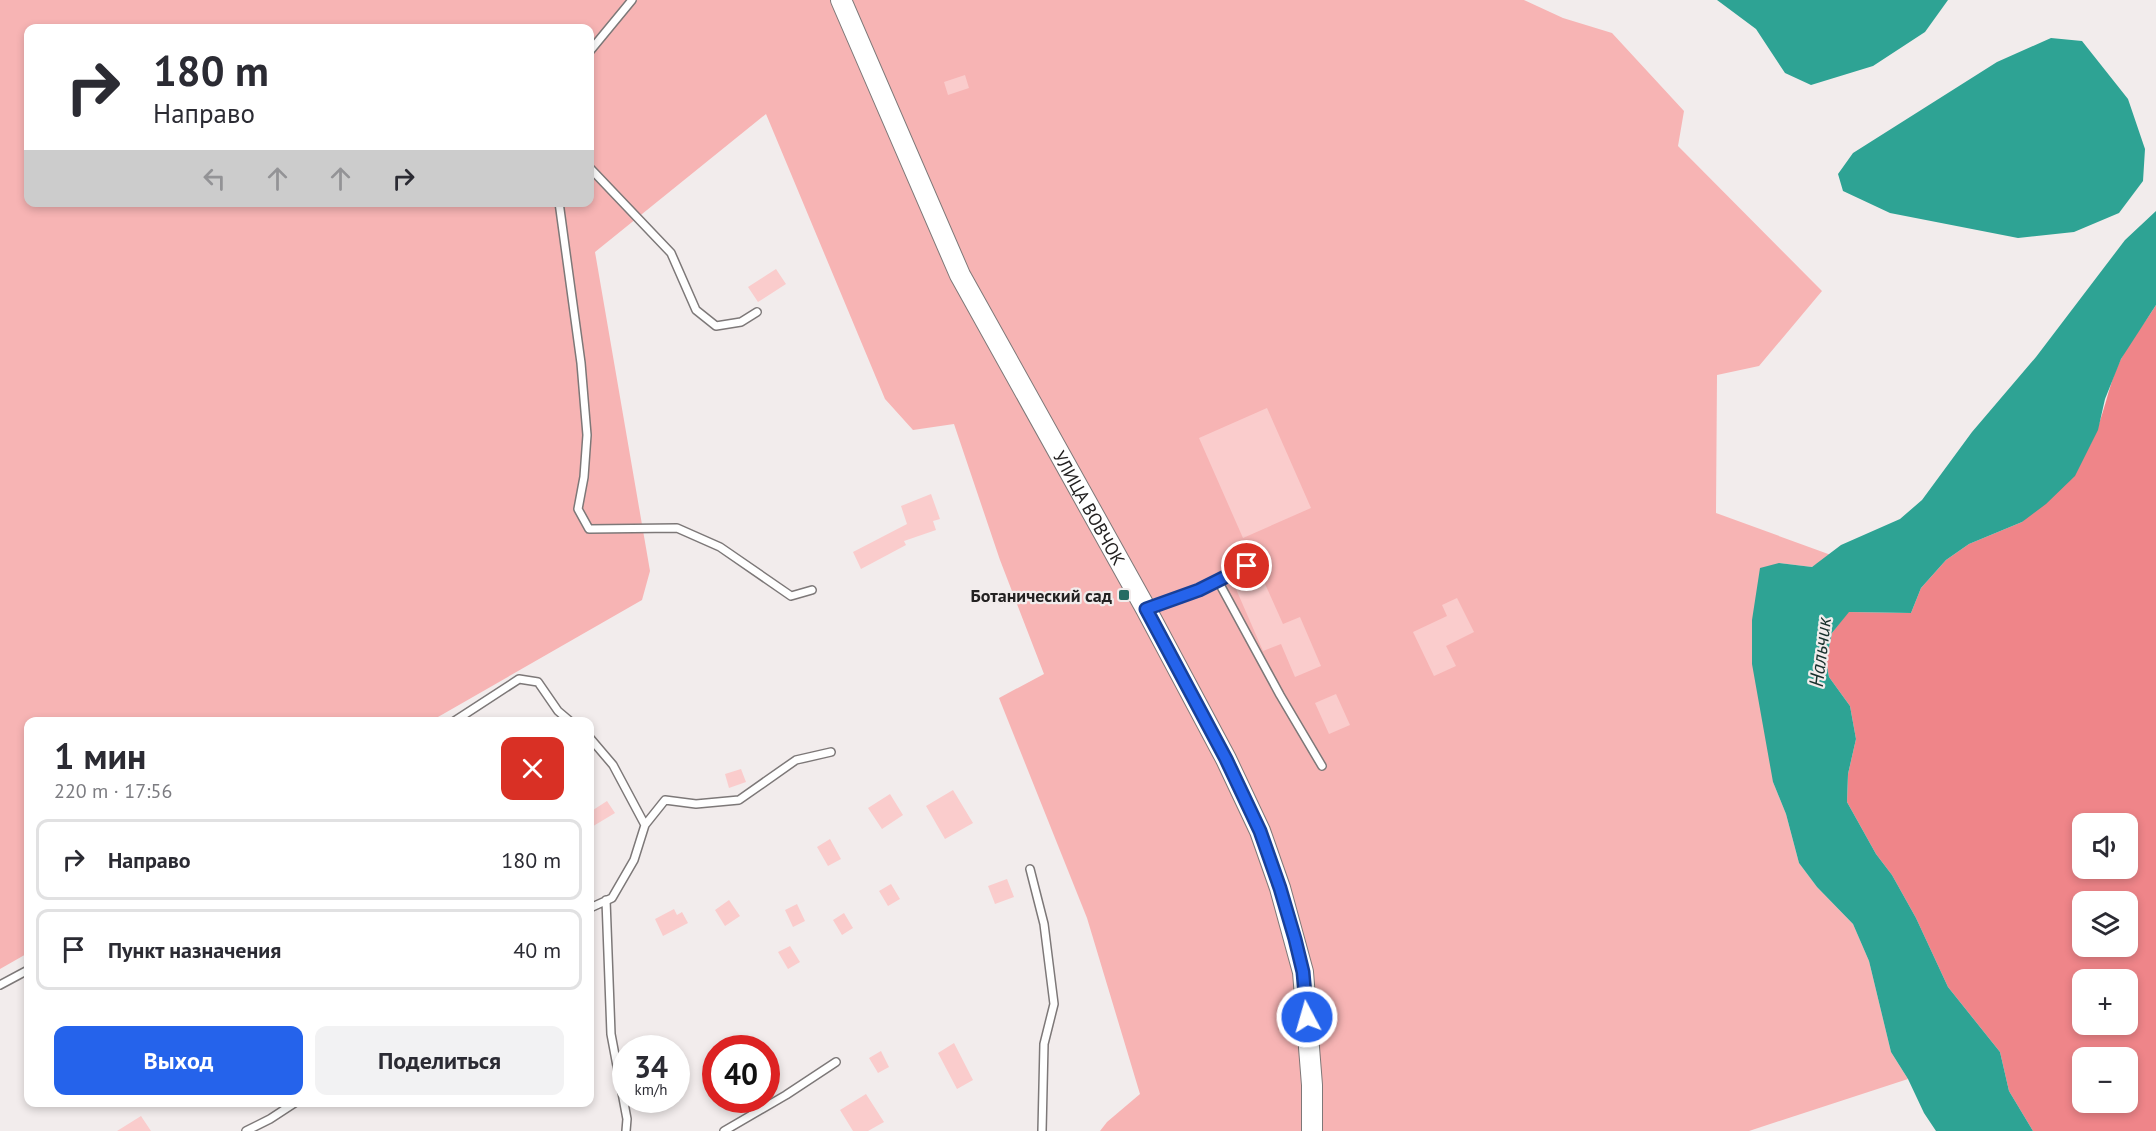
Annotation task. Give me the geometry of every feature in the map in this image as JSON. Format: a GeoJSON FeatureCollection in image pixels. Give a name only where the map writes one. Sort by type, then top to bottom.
{"type":"FeatureCollection","features":[{"type":"Feature","properties":{"kind":"street","name":"УЛИЦА ВОВЧОК"},"geometry":{"type":"LineString","coordinates":[[842,0],[960,275],[1146,609],[1245,796],[1260,831],[1280,888],[1303,972],[1312,1085],[1312,1131]]}},
{"type":"Feature","properties":{"kind":"lane"},"geometry":{"type":"LineString","coordinates":[[594,46],[632,0]]}},
{"type":"Feature","properties":{"kind":"lane"},"geometry":{"type":"LineString","coordinates":[[594,172],[671,253],[696,310],[716,326],[741,322],[757,312]]}},
{"type":"Feature","properties":{"kind":"lane"},"geometry":{"type":"LineString","coordinates":[[560,207],[581,363],[587,435],[584,477],[578,509],[590,529],[677,528],[720,547],[791,596],[812,590]]}},
{"type":"Feature","properties":{"kind":"lane"},"geometry":{"type":"LineString","coordinates":[[1146,609],[1199,590],[1217,579],[1262,559]]}},
{"type":"Feature","properties":{"kind":"lane"},"geometry":{"type":"LineString","coordinates":[[1217,579],[1280,696],[1322,766]]}},
{"type":"Feature","properties":{"kind":"lane"},"geometry":{"type":"LineString","coordinates":[[461,717],[519,680],[538,682],[558,711],[565,717]]}},
{"type":"Feature","properties":{"kind":"lane"},"geometry":{"type":"LineString","coordinates":[[594,743],[613,765],[645,825]]}},
{"type":"Feature","properties":{"kind":"lane"},"geometry":{"type":"LineString","coordinates":[[594,906],[612,898],[634,860],[645,825],[665,800],[696,804],[739,800],[796,760],[831,752]]}},
{"type":"Feature","properties":{"kind":"lane"},"geometry":{"type":"LineString","coordinates":[[1030,869],[1044,924],[1054,1004],[1044,1044],[1042,1131]]}},
{"type":"Feature","properties":{"kind":"lane"},"geometry":{"type":"LineString","coordinates":[[606,900],[611,1034],[627,1119],[626,1131]]}},
{"type":"Feature","properties":{"kind":"lane"},"geometry":{"type":"LineString","coordinates":[[0,985],[24,972]]}},
{"type":"Feature","properties":{"kind":"lane"},"geometry":{"type":"LineString","coordinates":[[724,1131],[786,1095],[836,1062]]}},
{"type":"Feature","properties":{"kind":"lane"},"geometry":{"type":"LineString","coordinates":[[246,1131],[287,1107]]}},
{"type":"Feature","properties":{"kind":"shaded area"},"geometry":{"type":"Polygon","coordinates":[[[0,0],[1524,0],[1563,18],[1612,33],[1684,111],[1678,146],[1822,291],[1759,366],[1717,375],[1716,513],[1831,555],[1812,567],[1779,563],[1773,782],[1786,814],[1799,863],[1817,887],[1853,924],[1869,961],[1891,1052],[1908,1079],[1749,1131],[1100,1131],[1107,1122],[1140,1094],[1087,918],[999,698],[1044,674],[1000,560],[954,424],[913,430],[885,399],[766,114],[595,252],[650,571],[642,600],[438,717],[24,717],[24,955],[0,969],[0,0]]]}},
{"type":"Feature","properties":{"kind":"shaded area"},"geometry":{"type":"Polygon","coordinates":[[[2156,305],[2156,1131],[2033,1131],[2009,1091],[2000,1052],[1948,987],[1916,918],[1847,802],[1848,774],[1856,739],[1850,706],[1829,677],[1826,661],[1832,633],[1848,612],[1911,613],[1921,588],[1946,560],[1969,544],[2022,522],[2090,445],[2120,361],[2156,305]]]}},
{"type":"Feature","properties":{"kind":"water"},"geometry":{"type":"Polygon","coordinates":[[[1717,0],[1948,0],[1925,32],[1873,66],[1811,85],[1785,73],[1756,29],[1717,0]]]}},
{"type":"Feature","properties":{"kind":"water"},"geometry":{"type":"Polygon","coordinates":[[[2051,38],[2082,41],[2128,99],[2145,149],[2143,181],[2119,213],[2074,232],[2018,238],[1890,213],[1843,191],[1838,174],[1853,153],[1997,62],[2051,38]]]}},
{"type":"Feature","properties":{"kind":"water","name":"Нальчик"},"geometry":{"type":"Polygon","coordinates":[[[2156,211],[2156,305],[2121,359],[2105,399],[2098,430],[2075,476],[2046,504],[2022,522],[1969,544],[1946,560],[1921,588],[1911,613],[1849,612],[1832,633],[1826,661],[1829,677],[1850,706],[1856,739],[1848,774],[1847,802],[1916,918],[1948,987],[2000,1052],[2009,1091],[2033,1131],[1936,1131],[1891,1052],[1869,961],[1853,924],[1817,887],[1799,863],[1786,814],[1773,782],[1752,664],[1752,620],[1760,568],[1779,563],[1812,567],[1841,545],[1900,519],[1922,500],[1972,432],[2036,357],[2125,240],[2156,211]]]}},
{"type":"Feature","properties":{"kind":"building"},"geometry":{"type":"Polygon","coordinates":[[[965,75],[969,88],[948,95],[944,82],[965,75]]]}},
{"type":"Feature","properties":{"kind":"building"},"geometry":{"type":"Polygon","coordinates":[[[776,269],[786,284],[758,302],[748,287],[776,269]]]}},
{"type":"Feature","properties":{"kind":"building"},"geometry":{"type":"Polygon","coordinates":[[[1267,408],[1311,508],[1243,538],[1199,438],[1267,408]]]}},
{"type":"Feature","properties":{"kind":"building"},"geometry":{"type":"Polygon","coordinates":[[[931,494],[940,519],[933,521],[936,530],[904,541],[906,545],[861,569],[853,552],[907,524],[901,506],[931,494]]]}},
{"type":"Feature","properties":{"kind":"building"},"geometry":{"type":"Polygon","coordinates":[[[1262,577],[1283,624],[1300,617],[1321,666],[1295,677],[1281,644],[1263,651],[1236,589],[1262,577]]]}},
{"type":"Feature","properties":{"kind":"building"},"geometry":{"type":"Polygon","coordinates":[[[1457,598],[1474,632],[1446,646],[1456,666],[1434,676],[1413,632],[1447,616],[1442,605],[1457,598]]]}},
{"type":"Feature","properties":{"kind":"building"},"geometry":{"type":"Polygon","coordinates":[[[1336,694],[1350,725],[1329,734],[1315,703],[1336,694]]]}},
{"type":"Feature","properties":{"kind":"building"},"geometry":{"type":"Polygon","coordinates":[[[741,769],[746,782],[729,788],[725,774],[741,769]]]}},
{"type":"Feature","properties":{"kind":"building"},"geometry":{"type":"Polygon","coordinates":[[[953,790],[973,823],[945,839],[926,806],[953,790]]]}},
{"type":"Feature","properties":{"kind":"building"},"geometry":{"type":"Polygon","coordinates":[[[890,794],[903,815],[882,829],[868,808],[890,794]]]}},
{"type":"Feature","properties":{"kind":"building"},"geometry":{"type":"Polygon","coordinates":[[[607,801],[615,813],[594,826],[594,809],[607,801]]]}},
{"type":"Feature","properties":{"kind":"building"},"geometry":{"type":"Polygon","coordinates":[[[830,839],[841,859],[828,866],[817,847],[830,839]]]}},
{"type":"Feature","properties":{"kind":"building"},"geometry":{"type":"Polygon","coordinates":[[[1007,879],[1014,897],[995,904],[988,886],[1007,879]]]}},
{"type":"Feature","properties":{"kind":"building"},"geometry":{"type":"Polygon","coordinates":[[[891,884],[900,899],[888,906],[879,891],[891,884]]]}},
{"type":"Feature","properties":{"kind":"building"},"geometry":{"type":"Polygon","coordinates":[[[729,900],[740,916],[725,926],[715,910],[729,900]]]}},
{"type":"Feature","properties":{"kind":"building"},"geometry":{"type":"Polygon","coordinates":[[[797,904],[805,921],[793,927],[785,910],[797,904]]]}},
{"type":"Feature","properties":{"kind":"building"},"geometry":{"type":"Polygon","coordinates":[[[674,909],[677,915],[682,912],[688,923],[663,936],[655,919],[674,909]]]}},
{"type":"Feature","properties":{"kind":"building"},"geometry":{"type":"Polygon","coordinates":[[[844,913],[853,928],[842,935],[833,920],[844,913]]]}},
{"type":"Feature","properties":{"kind":"building"},"geometry":{"type":"Polygon","coordinates":[[[790,946],[800,962],[788,969],[778,952],[790,946]]]}},
{"type":"Feature","properties":{"kind":"building"},"geometry":{"type":"Polygon","coordinates":[[[954,1043],[973,1080],[957,1089],[938,1053],[954,1043]]]}},
{"type":"Feature","properties":{"kind":"building"},"geometry":{"type":"Polygon","coordinates":[[[881,1051],[889,1067],[878,1073],[869,1058],[881,1051]]]}},
{"type":"Feature","properties":{"kind":"building"},"geometry":{"type":"Polygon","coordinates":[[[866,1094],[884,1122],[868,1131],[853,1131],[840,1110],[866,1094]]]}},
{"type":"Feature","properties":{"kind":"building"},"geometry":{"type":"Polygon","coordinates":[[[141,1116],[151,1131],[117,1131],[141,1116]]]}},
{"type":"Feature","properties":{"kind":"place","name":"Ботанический сад"},"geometry":{"type":"Point","coordinates":[1124,595]}},
{"type":"Feature","properties":{"kind":"route"},"geometry":{"type":"LineString","coordinates":[[1247,566],[1199,590],[1146,609],[1245,796],[1260,831],[1295,939],[1303,972],[1307,1017]]}}]}
